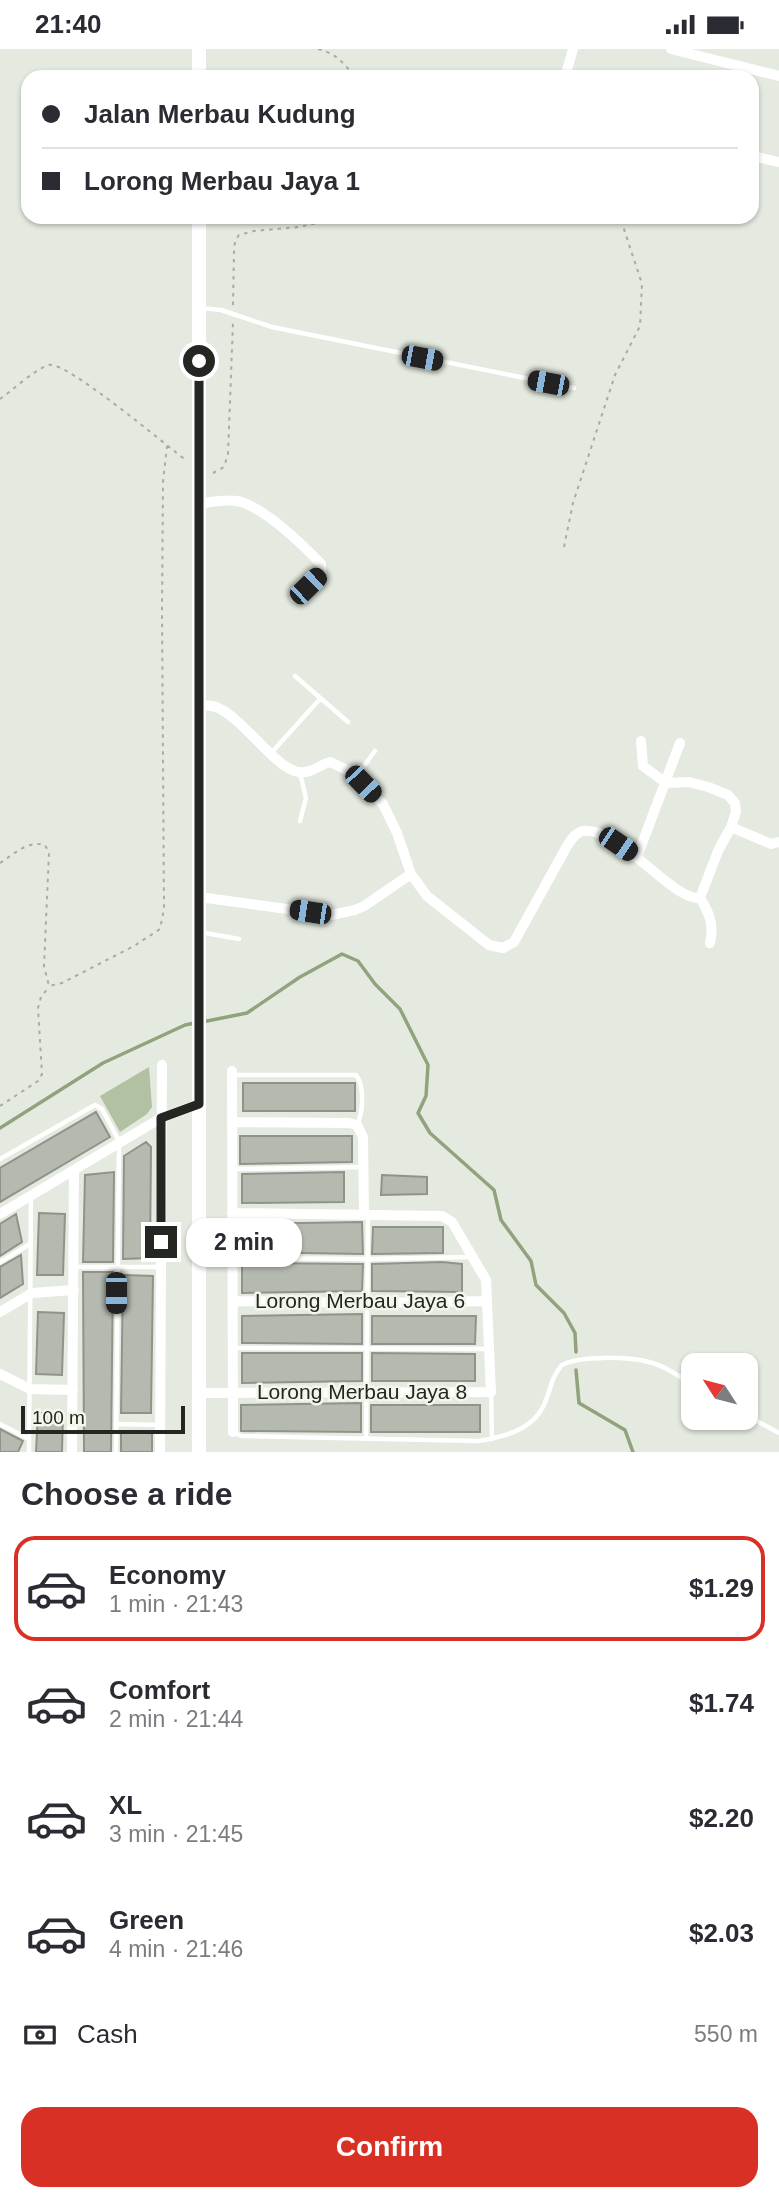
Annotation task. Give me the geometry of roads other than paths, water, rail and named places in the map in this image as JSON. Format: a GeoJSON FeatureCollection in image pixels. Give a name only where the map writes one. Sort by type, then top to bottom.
{"type":"FeatureCollection","features":[{"type":"Feature","properties":{"kind":"main road"},"geometry":{"type":"LineString","coordinates":[[199,49],[199,70]]}},
{"type":"Feature","properties":{"kind":"main road"},"geometry":{"type":"LineString","coordinates":[[199,224],[199,1452]]}},
{"type":"Feature","properties":{"kind":"street"},"geometry":{"type":"LineString","coordinates":[[567,70],[573,49]]}},
{"type":"Feature","properties":{"kind":"street"},"geometry":{"type":"LineString","coordinates":[[671,49],[755,70]]}},
{"type":"Feature","properties":{"kind":"street"},"geometry":{"type":"LineString","coordinates":[[759,71],[779,76]]}},
{"type":"Feature","properties":{"kind":"street"},"geometry":{"type":"LineString","coordinates":[[759,158],[779,162]]}},
{"type":"Feature","properties":{"kind":"street"},"geometry":{"type":"LineString","coordinates":[[198,504],[237,501],[251,506],[292,536],[321,565],[321,573],[295,598]]}},
{"type":"Feature","properties":{"kind":"street"},"geometry":{"type":"LineString","coordinates":[[199,705],[216,707],[239,722],[271,753],[299,772],[310,772],[330,762],[355,778],[383,804],[397,833],[411,874],[427,896],[489,945],[503,948],[514,942],[552,870],[574,836],[583,831],[599,834],[637,857],[682,894],[691,899],[700,898]]}},
{"type":"Feature","properties":{"kind":"street"},"geometry":{"type":"LineString","coordinates":[[640,741],[643,766],[666,783],[689,782],[728,795],[735,803],[736,811],[731,827],[718,851],[700,898]]}},
{"type":"Feature","properties":{"kind":"street"},"geometry":{"type":"LineString","coordinates":[[637,857],[680,743]]}},
{"type":"Feature","properties":{"kind":"street"},"geometry":{"type":"LineString","coordinates":[[731,827],[771,844],[779,842]]}},
{"type":"Feature","properties":{"kind":"street"},"geometry":{"type":"LineString","coordinates":[[199,897],[331,915],[355,911],[411,874]]}},
{"type":"Feature","properties":{"kind":"street"},"geometry":{"type":"LineString","coordinates":[[700,898],[711,917],[710,943]]}},
{"type":"Feature","properties":{"kind":"street"},"geometry":{"type":"LineString","coordinates":[[160,1452],[162,1065]]}},
{"type":"Feature","properties":{"kind":"street"},"geometry":{"type":"LineString","coordinates":[[232,1073],[233,1431]]}},
{"type":"Feature","properties":{"kind":"street"},"geometry":{"type":"LineString","coordinates":[[0,1214],[119,1141],[161,1118],[199,1104]]}},
{"type":"Feature","properties":{"kind":"street"},"geometry":{"type":"LineString","coordinates":[[232,1122],[349,1122],[357,1125],[363,1137],[366,1215]]}},
{"type":"Feature","properties":{"kind":"street"},"geometry":{"type":"LineString","coordinates":[[72,1452],[74,1170]]}},
{"type":"Feature","properties":{"kind":"street"},"geometry":{"type":"LineString","coordinates":[[232,1213],[442,1216],[452,1222],[486,1280],[491,1392]]}},
{"type":"Feature","properties":{"kind":"street"},"geometry":{"type":"LineString","coordinates":[[0,1312],[32,1293],[74,1290]]}},
{"type":"Feature","properties":{"kind":"street","name":"Lorong Merbau Jaya 6"},"geometry":{"type":"LineString","coordinates":[[233,1301],[487,1301]]}},
{"type":"Feature","properties":{"kind":"street"},"geometry":{"type":"LineString","coordinates":[[0,1374],[30,1389],[73,1390]]}},
{"type":"Feature","properties":{"kind":"street","name":"Lorong Merbau Jaya 8"},"geometry":{"type":"LineString","coordinates":[[200,1393],[491,1392]]}},
{"type":"Feature","properties":{"kind":"lane"},"geometry":{"type":"LineString","coordinates":[[199,308],[221,310],[272,327],[574,388]]}},
{"type":"Feature","properties":{"kind":"lane"},"geometry":{"type":"LineString","coordinates":[[295,677],[348,722]]}},
{"type":"Feature","properties":{"kind":"lane"},"geometry":{"type":"LineString","coordinates":[[271,753],[320,699]]}},
{"type":"Feature","properties":{"kind":"lane"},"geometry":{"type":"LineString","coordinates":[[355,778],[375,751]]}},
{"type":"Feature","properties":{"kind":"lane"},"geometry":{"type":"LineString","coordinates":[[299,772],[306,798],[300,821]]}},
{"type":"Feature","properties":{"kind":"lane"},"geometry":{"type":"LineString","coordinates":[[199,932],[239,939]]}},
{"type":"Feature","properties":{"kind":"lane"},"geometry":{"type":"LineString","coordinates":[[232,1073],[356,1075],[360,1080],[362,1115],[357,1125]]}},
{"type":"Feature","properties":{"kind":"lane"},"geometry":{"type":"LineString","coordinates":[[0,1159],[95,1105],[102,1109],[119,1141],[116,1452]]}},
{"type":"Feature","properties":{"kind":"lane"},"geometry":{"type":"LineString","coordinates":[[232,1168],[363,1167]]}},
{"type":"Feature","properties":{"kind":"lane"},"geometry":{"type":"LineString","coordinates":[[29,1452],[31,1196]]}},
{"type":"Feature","properties":{"kind":"lane"},"geometry":{"type":"LineString","coordinates":[[366,1215],[366,1438]]}},
{"type":"Feature","properties":{"kind":"lane"},"geometry":{"type":"LineString","coordinates":[[0,1262],[31,1244]]}},
{"type":"Feature","properties":{"kind":"lane"},"geometry":{"type":"LineString","coordinates":[[232,1258],[474,1257]]}},
{"type":"Feature","properties":{"kind":"lane"},"geometry":{"type":"LineString","coordinates":[[74,1267],[161,1266]]}},
{"type":"Feature","properties":{"kind":"lane"},"geometry":{"type":"LineString","coordinates":[[233,1348],[488,1349]]}},
{"type":"Feature","properties":{"kind":"lane"},"geometry":{"type":"LineString","coordinates":[[233,1431],[241,1436],[478,1441],[517,1431],[532,1421],[542,1410],[556,1371],[567,1363],[593,1359],[649,1361],[681,1378]]}},
{"type":"Feature","properties":{"kind":"lane"},"geometry":{"type":"LineString","coordinates":[[491,1392],[492,1439]]}},
{"type":"Feature","properties":{"kind":"lane"},"geometry":{"type":"LineString","coordinates":[[758,1422],[779,1433]]}},
{"type":"Feature","properties":{"kind":"lane"},"geometry":{"type":"LineString","coordinates":[[0,1424],[29,1439]]}},
{"type":"Feature","properties":{"kind":"lane"},"geometry":{"type":"LineString","coordinates":[[116,1424],[160,1425]]}},
{"type":"Feature","properties":{"kind":"waterway"},"geometry":{"type":"LineString","coordinates":[[202,1022],[247,1013],[300,977],[342,954],[358,961],[375,984],[400,1009],[428,1065],[426,1096],[418,1113],[430,1133],[494,1190],[501,1220],[531,1261],[536,1285],[564,1313],[575,1333],[576,1352]]}},
{"type":"Feature","properties":{"kind":"waterway"},"geometry":{"type":"LineString","coordinates":[[0,1128],[103,1063],[185,1025],[195,1023]]}},
{"type":"Feature","properties":{"kind":"waterway"},"geometry":{"type":"LineString","coordinates":[[576,1370],[579,1403],[625,1430],[633,1452]]}}]}
